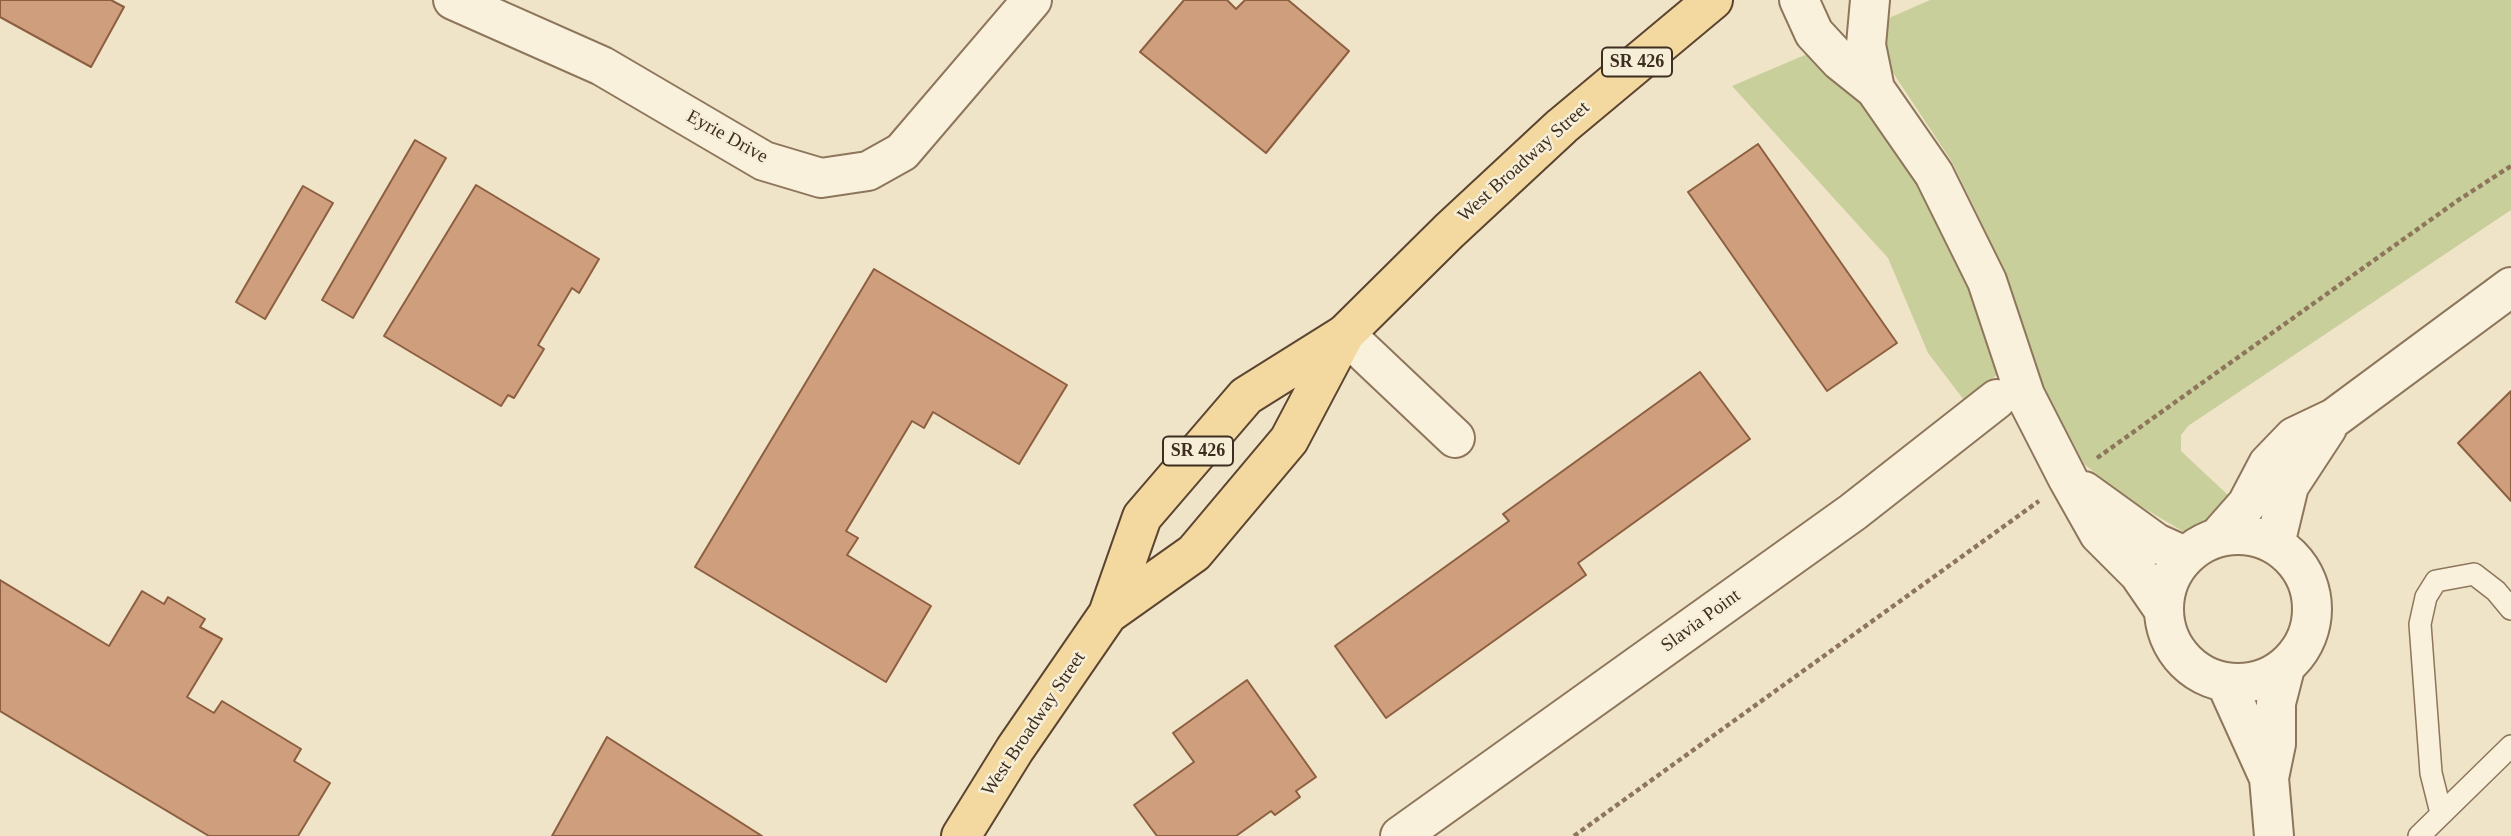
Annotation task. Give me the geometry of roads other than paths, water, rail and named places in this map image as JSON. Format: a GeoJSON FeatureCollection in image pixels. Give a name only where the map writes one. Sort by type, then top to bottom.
{"type":"FeatureCollection","features":[{"type":"Feature","properties":{"kind":"main road","name":"West Broadway Street"},"geometry":{"type":"LineString","coordinates":[[961,836],[1015,749],[1108,614],[1142,517],[1245,396],[1345,334],[1449,231],[1562,126],[1713,0]]}},
{"type":"Feature","properties":{"kind":"main road","name":"West Broadway Street"},"geometry":{"type":"LineString","coordinates":[[1108,614],[1194,553],[1203,543],[1289,440],[1345,334]]}},
{"type":"Feature","properties":{"kind":"street","name":"Eyrie Drive"},"geometry":{"type":"LineString","coordinates":[[453,0],[602,66],[764,161],[821,178],[868,171],[902,152],[1032,0]]}},
{"type":"Feature","properties":{"kind":"street"},"geometry":{"type":"LineString","coordinates":[[1799,0],[1814,33],[1840,61],[1875,89],[1934,174],[1987,281],[2025,395],[2069,479],[2099,534],[2139,574],[2164,609]]}},
{"type":"Feature","properties":{"kind":"street"},"geometry":{"type":"LineString","coordinates":[[1870,0],[1866,45],[1875,89]]}},
{"type":"Feature","properties":{"kind":"street"},"geometry":{"type":"LineString","coordinates":[[2218,537],[2247,504],[2268,464],[2294,437],[2334,418],[2511,287]]}},
{"type":"Feature","properties":{"kind":"street"},"geometry":{"type":"LineString","coordinates":[[1345,334],[1455,438]]}},
{"type":"Feature","properties":{"kind":"street","name":"Slavia Point"},"geometry":{"type":"LineString","coordinates":[[1400,836],[1853,512],[1997,399]]}},
{"type":"Feature","properties":{"kind":"street"},"geometry":{"type":"LineString","coordinates":[[2275,544],[2289,486],[2334,418]]}},
{"type":"Feature","properties":{"kind":"street"},"geometry":{"type":"LineString","coordinates":[[2069,479],[2156,543],[2185,556]]}},
{"type":"Feature","properties":{"kind":"street"},"geometry":{"type":"LineString","coordinates":[[2238,534],[2257,536],[2275,544],[2291,556],[2304,573],[2311,593],[2313,614],[2309,634],[2299,652],[2285,668],[2267,678],[2246,683],[2225,683],[2209,678],[2181,657],[2171,643],[2164,609],[2166,590],[2185,556],[2200,544],[2218,537],[2238,534]]}},
{"type":"Feature","properties":{"kind":"street"},"geometry":{"type":"LineString","coordinates":[[2274,836],[2269,778],[2276,744],[2276,703],[2285,668]]}},
{"type":"Feature","properties":{"kind":"street"},"geometry":{"type":"LineString","coordinates":[[2225,683],[2269,778]]}},
{"type":"Feature","properties":{"kind":"lane"},"geometry":{"type":"LineString","coordinates":[[2441,813],[2431,773],[2420,624],[2426,597],[2436,581],[2474,574],[2496,591],[2511,609]]}},
{"type":"Feature","properties":{"kind":"lane"},"geometry":{"type":"LineString","coordinates":[[2420,836],[2511,746]]}}]}
